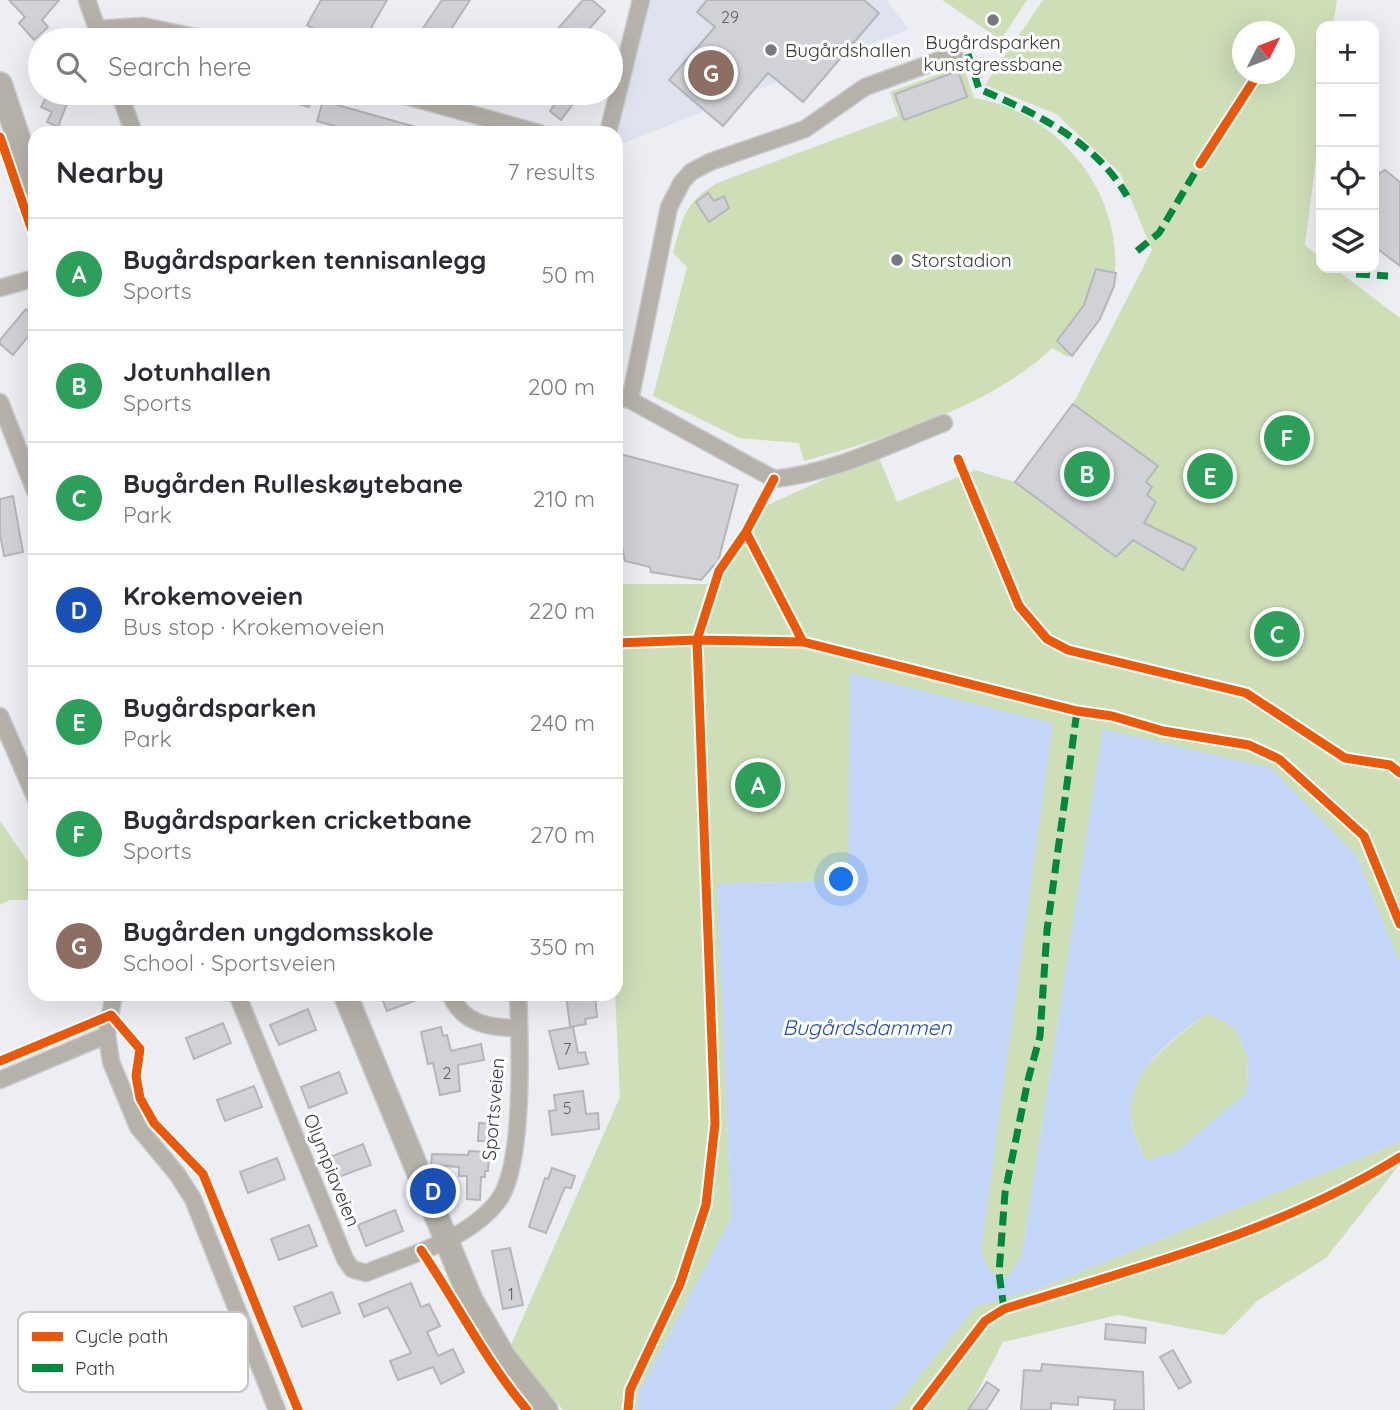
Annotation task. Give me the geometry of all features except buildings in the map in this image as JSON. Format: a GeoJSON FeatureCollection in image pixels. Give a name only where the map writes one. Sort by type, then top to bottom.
{"type":"FeatureCollection","features":[{"type":"Feature","properties":{"kind":"main road"},"geometry":{"type":"LineString","coordinates":[[0,84],[28,166]]}},
{"type":"Feature","properties":{"kind":"main road"},"geometry":{"type":"LineString","coordinates":[[348,1001],[444,1240],[471,1300],[494,1341],[546,1410]]}},
{"type":"Feature","properties":{"kind":"street"},"geometry":{"type":"LineString","coordinates":[[87,0],[97,28]]}},
{"type":"Feature","properties":{"kind":"street"},"geometry":{"type":"LineString","coordinates":[[623,73],[641,0]]}},
{"type":"Feature","properties":{"kind":"street"},"geometry":{"type":"LineString","coordinates":[[134,28],[153,28]]}},
{"type":"Feature","properties":{"kind":"street"},"geometry":{"type":"LineString","coordinates":[[944,423],[831,466],[797,477],[774,479],[623,398],[668,207],[691,172],[710,162],[805,129],[865,87],[954,55]]}},
{"type":"Feature","properties":{"kind":"street"},"geometry":{"type":"LineString","coordinates":[[124,105],[131,126]]}},
{"type":"Feature","properties":{"kind":"street"},"geometry":{"type":"LineString","coordinates":[[439,105],[514,126]]}},
{"type":"Feature","properties":{"kind":"street"},"geometry":{"type":"LineString","coordinates":[[610,126],[615,105]]}},
{"type":"Feature","properties":{"kind":"street"},"geometry":{"type":"LineString","coordinates":[[0,288],[28,280]]}},
{"type":"Feature","properties":{"kind":"street"},"geometry":{"type":"LineString","coordinates":[[0,402],[28,473]]}},
{"type":"Feature","properties":{"kind":"street"},"geometry":{"type":"LineString","coordinates":[[0,716],[28,780]]}},
{"type":"Feature","properties":{"kind":"street"},"geometry":{"type":"LineString","coordinates":[[113,1001],[107,1035],[111,1062],[138,1127],[177,1174],[193,1199],[238,1312]]}},
{"type":"Feature","properties":{"kind":"street","name":"Olympiaveien"},"geometry":{"type":"LineString","coordinates":[[240,1001],[352,1269],[366,1273],[444,1240]]}},
{"type":"Feature","properties":{"kind":"street"},"geometry":{"type":"LineString","coordinates":[[454,1001],[462,1013],[472,1021],[496,1028],[519,1028]]}},
{"type":"Feature","properties":{"kind":"street","name":"Sportsveien"},"geometry":{"type":"LineString","coordinates":[[444,1240],[484,1215],[505,1189],[520,1092],[518,1001]]}},
{"type":"Feature","properties":{"kind":"street"},"geometry":{"type":"LineString","coordinates":[[0,1080],[107,1035]]}},
{"type":"Feature","properties":{"kind":"street"},"geometry":{"type":"LineString","coordinates":[[248,1337],[277,1410]]}},
{"type":"Feature","properties":{"kind":"shaded area"},"geometry":{"type":"Polygon","coordinates":[[[641,0],[886,0],[909,29],[623,143],[623,126],[619,126],[641,0]]]}},
{"type":"Feature","properties":{"kind":"green space","name":"Bugårdsparken kunstgressbane"},"geometry":{"type":"Polygon","coordinates":[[[942,0],[1027,0],[1001,40],[942,0]]]}},
{"type":"Feature","properties":{"kind":"green space"},"geometry":{"type":"Polygon","coordinates":[[[1043,0],[1337,0],[1334,21],[1316,21],[1316,160],[1305,245],[1316,254],[1316,273],[1341,273],[1400,318],[1400,963],[1357,856],[1103,730],[1022,1255],[1011,1273],[1003,1278],[990,1272],[981,1251],[850,856],[848,880],[718,884],[731,1218],[639,1391],[637,1410],[563,1410],[510,1347],[620,1097],[615,1001],[623,1001],[623,584],[707,584],[763,507],[878,455],[897,502],[975,470],[1015,482],[1073,404],[1152,250],[1120,173],[1056,114],[985,85],[1043,0]]]}},
{"type":"Feature","properties":{"kind":"green space","name":"Storstadion"},"geometry":{"type":"Polygon","coordinates":[[[963,65],[974,98],[1003,105],[1030,118],[1055,136],[1094,182],[1106,210],[1114,239],[1115,269],[1110,294],[1099,317],[1068,357],[1052,348],[1028,369],[969,403],[902,431],[804,461],[799,443],[739,438],[653,396],[687,267],[673,253],[691,204],[717,183],[898,116],[890,92],[963,65]]]}},
{"type":"Feature","properties":{"kind":"green space"},"geometry":{"type":"Polygon","coordinates":[[[0,821],[28,862],[28,900],[10,900],[0,905],[0,821]]]}},
{"type":"Feature","properties":{"kind":"green space"},"geometry":{"type":"Polygon","coordinates":[[[1207,1013],[1234,1027],[1248,1056],[1247,1092],[1177,1151],[1146,1160],[1135,1135],[1131,1112],[1133,1093],[1153,1060],[1207,1013]]]}},
{"type":"Feature","properties":{"kind":"green space"},"geometry":{"type":"Polygon","coordinates":[[[1400,1142],[1400,1164],[1326,1258],[1257,1301],[1224,1335],[1118,1315],[1003,1342],[968,1410],[892,1410],[975,1306],[1041,1288],[1400,1142]]]}},
{"type":"Feature","properties":{"kind":"water","name":"Bugårdsdammen"},"geometry":{"type":"Polygon","coordinates":[[[850,673],[1053,723],[981,1251],[990,1272],[1003,1278],[1011,1273],[1022,1255],[1103,729],[1271,768],[1357,856],[1400,963],[1400,1142],[1041,1288],[976,1306],[892,1410],[637,1410],[639,1391],[731,1218],[717,884],[848,880],[850,673]],[[1207,1013],[1169,1043],[1141,1076],[1133,1094],[1131,1113],[1135,1135],[1146,1160],[1177,1151],[1247,1092],[1248,1056],[1234,1027],[1207,1013]]]}},
{"type":"Feature","properties":{"kind":"marked path"},"geometry":{"type":"LineString","coordinates":[[968,54],[979,89],[1022,108],[1063,131],[1099,160],[1127,196]]}},
{"type":"Feature","properties":{"kind":"marked path"},"geometry":{"type":"LineString","coordinates":[[1137,251],[1159,233],[1200,164]]}},
{"type":"Feature","properties":{"kind":"marked path"},"geometry":{"type":"LineString","coordinates":[[1356,274],[1388,276]]}},
{"type":"Feature","properties":{"kind":"marked path"},"geometry":{"type":"LineString","coordinates":[[1004,1309],[999,1273],[1005,1193],[1028,1080],[1040,1036],[1047,930],[1077,711]]}},
{"type":"Feature","properties":{"kind":"cycle path"},"geometry":{"type":"LineString","coordinates":[[1200,164],[1252,84]]}},
{"type":"Feature","properties":{"kind":"cycle path"},"geometry":{"type":"LineString","coordinates":[[0,137],[28,219]]}},
{"type":"Feature","properties":{"kind":"cycle path"},"geometry":{"type":"LineString","coordinates":[[958,459],[1019,606],[1047,639],[1068,650],[1246,693],[1345,758],[1390,765],[1400,773]]}},
{"type":"Feature","properties":{"kind":"cycle path"},"geometry":{"type":"LineString","coordinates":[[628,1410],[630,1390],[680,1284],[706,1205],[715,1124],[697,640],[719,571],[746,532],[774,479]]}},
{"type":"Feature","properties":{"kind":"cycle path"},"geometry":{"type":"LineString","coordinates":[[746,532],[803,642]]}},
{"type":"Feature","properties":{"kind":"cycle path"},"geometry":{"type":"LineString","coordinates":[[623,643],[697,640],[803,642],[1077,711],[1112,716],[1163,731],[1249,745],[1279,759],[1364,836],[1400,924]]}},
{"type":"Feature","properties":{"kind":"cycle path"},"geometry":{"type":"LineString","coordinates":[[0,1061],[111,1015],[140,1049],[136,1076],[140,1098],[154,1123],[203,1174],[298,1410]]}},
{"type":"Feature","properties":{"kind":"cycle path"},"geometry":{"type":"LineString","coordinates":[[917,1410],[985,1321],[1004,1309],[1157,1262],[1257,1227],[1354,1183],[1400,1157]]}},
{"type":"Feature","properties":{"kind":"cycle path"},"geometry":{"type":"LineString","coordinates":[[421,1250],[484,1351],[527,1410]]}},
{"type":"Feature","properties":{"kind":"place","name":"Bugårdsparken kunstgressbane"},"geometry":{"type":"Point","coordinates":[993,20]}},
{"type":"Feature","properties":{"kind":"place","name":"Bugårdshallen"},"geometry":{"type":"Point","coordinates":[771,50]}},
{"type":"Feature","properties":{"kind":"place","name":"Bugården ungdomsskole"},"geometry":{"type":"Point","coordinates":[711,73]}},
{"type":"Feature","properties":{"kind":"place","name":"Storstadion"},"geometry":{"type":"Point","coordinates":[897,260]}},
{"type":"Feature","properties":{"kind":"place","name":"Bugårdsparken cricketbane"},"geometry":{"type":"Point","coordinates":[1287,438]}},
{"type":"Feature","properties":{"kind":"place","name":"Jotunhallen"},"geometry":{"type":"Point","coordinates":[1087,474]}},
{"type":"Feature","properties":{"kind":"place","name":"Bugårdsparken"},"geometry":{"type":"Point","coordinates":[1210,476]}},
{"type":"Feature","properties":{"kind":"place","name":"Bugården Rulleskøytebane"},"geometry":{"type":"Point","coordinates":[1277,634]}},
{"type":"Feature","properties":{"kind":"place","name":"Bugårdsparken tennisanlegg"},"geometry":{"type":"Point","coordinates":[758,785]}},
{"type":"Feature","properties":{"kind":"place","name":"Krokemoveien"},"geometry":{"type":"Point","coordinates":[433,1191]}}]}
